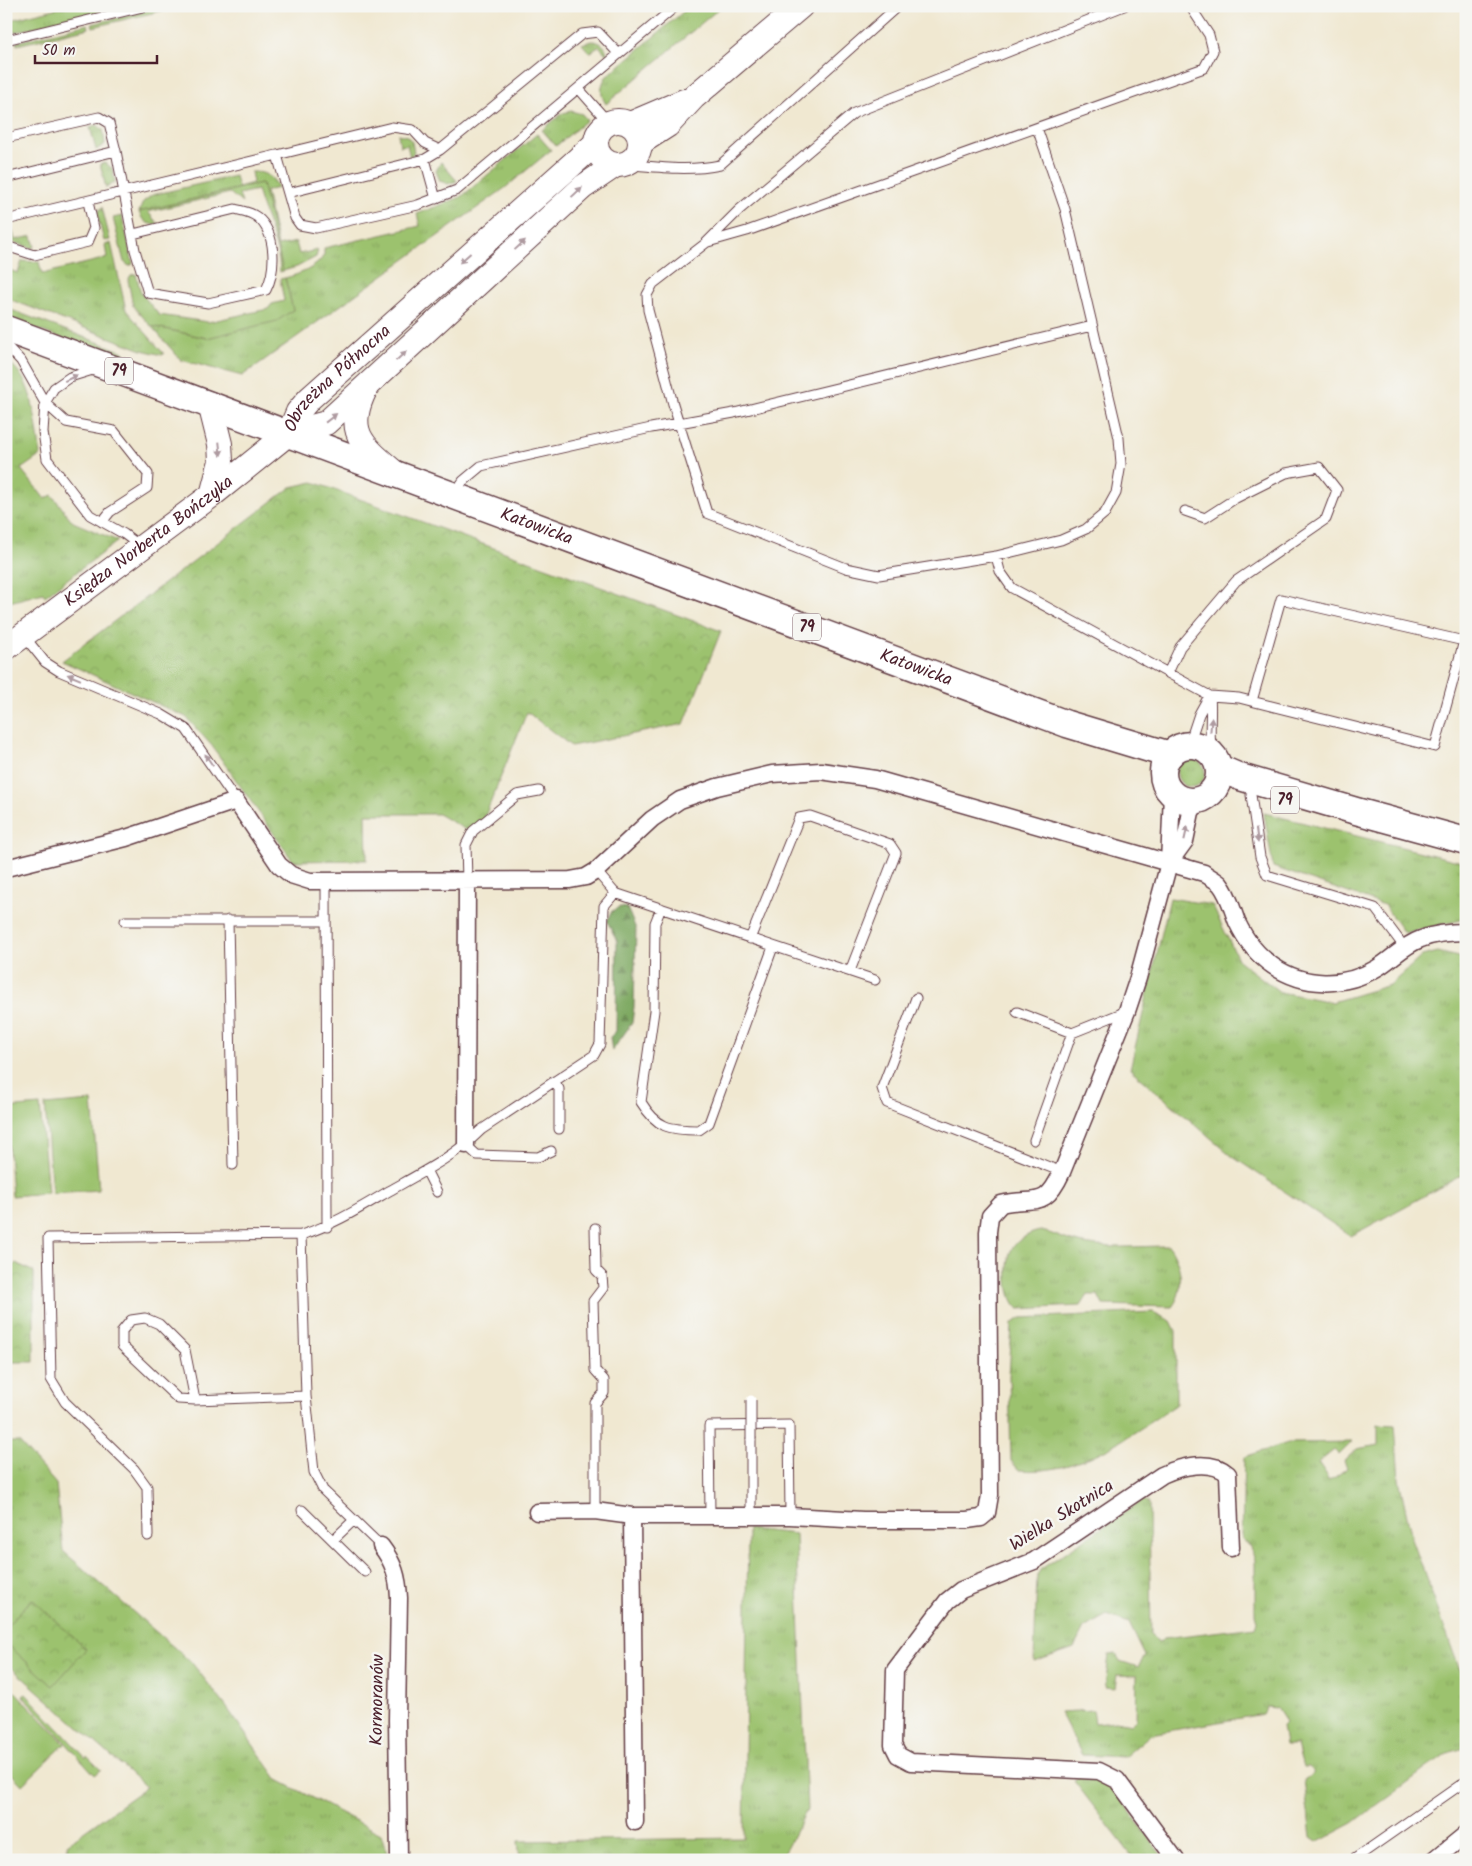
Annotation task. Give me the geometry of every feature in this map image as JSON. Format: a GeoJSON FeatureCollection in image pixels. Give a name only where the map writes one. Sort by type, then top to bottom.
{"type":"FeatureCollection","features":[{"type":"Feature","properties":{"kind":"main road","name":"Katowicka"},"geometry":{"type":"LineString","coordinates":[[6,329],[1067,724],[1115,754],[1172,768]]}},
{"type":"Feature","properties":{"kind":"main road","name":"79"},"geometry":{"type":"LineString","coordinates":[[1356,811],[1233,791],[1211,779],[1199,746],[1172,768],[1183,801],[1211,779],[1240,777],[1466,841]]}},
{"type":"Feature","properties":{"kind":"street","name":"Obrzeżna Północna"},"geometry":{"type":"LineString","coordinates":[[289,433],[298,412],[309,399],[595,144],[601,158],[694,97],[801,6]]}},
{"type":"Feature","properties":{"kind":"street","name":"Obrzeżna Północna"},"geometry":{"type":"LineString","coordinates":[[289,433],[326,423],[583,186],[625,143]]}},
{"type":"Feature","properties":{"kind":"street"},"geometry":{"type":"LineString","coordinates":[[365,388],[356,408],[357,430],[362,440],[398,476]]}},
{"type":"Feature","properties":{"kind":"street"},"geometry":{"type":"LineString","coordinates":[[210,404],[220,444],[221,461],[212,495]]}},
{"type":"Feature","properties":{"kind":"street","name":"Księdza Norberta Bończyka"},"geometry":{"type":"LineString","coordinates":[[15,641],[140,546],[212,495],[289,433]]}},
{"type":"Feature","properties":{"kind":"street"},"geometry":{"type":"LineString","coordinates":[[537,1512],[594,1511],[632,1516],[790,1516],[863,1520],[968,1520],[981,1518],[987,1514],[990,1495],[989,1222],[994,1209],[1001,1204],[1034,1201],[1048,1195],[1062,1172],[1127,1011],[1169,863],[1172,768]]}},
{"type":"Feature","properties":{"kind":"street"},"geometry":{"type":"LineString","coordinates":[[6,868],[126,838],[236,800],[279,865],[291,876],[310,881],[570,880],[586,877],[596,871],[652,819],[680,800],[717,787],[772,774],[821,771],[875,779],[1204,873],[1219,883],[1229,898],[1245,937],[1258,954],[1273,966],[1308,982],[1330,983],[1354,978],[1377,969],[1405,948],[1433,934],[1466,932]]}},
{"type":"Feature","properties":{"kind":"street"},"geometry":{"type":"LineString","coordinates":[[1169,863],[1185,841],[1191,812],[1211,779]]}},
{"type":"Feature","properties":{"kind":"street"},"geometry":{"type":"LineString","coordinates":[[466,1145],[467,880]]}},
{"type":"Feature","properties":{"kind":"street","name":"Wielka Skotnica"},"geometry":{"type":"LineString","coordinates":[[1176,1860],[1117,1780],[1099,1771],[911,1762],[898,1755],[893,1745],[895,1670],[947,1601],[961,1590],[1034,1561],[1162,1475],[1180,1467],[1215,1466],[1228,1474],[1231,1548]]}},
{"type":"Feature","properties":{"kind":"street"},"geometry":{"type":"LineString","coordinates":[[632,1516],[634,1822]]}},
{"type":"Feature","properties":{"kind":"street","name":"Kormoranów"},"geometry":{"type":"LineString","coordinates":[[381,1546],[392,1560],[398,1579],[397,1720],[399,1858]]}},
{"type":"Feature","properties":{"kind":"street"},"geometry":{"type":"LineString","coordinates":[[1434,1860],[1466,1834]]}},
{"type":"Feature","properties":{"kind":"lane"},"geometry":{"type":"LineString","coordinates":[[6,40],[147,6]]}},
{"type":"Feature","properties":{"kind":"lane"},"geometry":{"type":"LineString","coordinates":[[277,155],[297,222],[305,228],[316,228],[436,198],[457,190],[676,6]]}},
{"type":"Feature","properties":{"kind":"lane"},"geometry":{"type":"LineString","coordinates":[[579,89],[625,143],[634,165],[703,169],[720,165],[898,6]]}},
{"type":"Feature","properties":{"kind":"lane"},"geometry":{"type":"LineString","coordinates":[[1037,128],[1065,209],[1119,438],[1121,464],[1116,493],[1105,513],[1086,529],[1062,540],[996,556],[879,575],[846,568],[707,513],[673,404],[648,310],[647,295],[653,284],[706,243],[739,210],[854,113],[1124,6]]}},
{"type":"Feature","properties":{"kind":"lane"},"geometry":{"type":"LineString","coordinates":[[706,243],[747,231],[1204,68],[1213,51],[1209,34],[1190,6]]}},
{"type":"Feature","properties":{"kind":"lane"},"geometry":{"type":"LineString","coordinates":[[288,192],[425,159],[440,150],[582,34],[598,32],[618,53]]}},
{"type":"Feature","properties":{"kind":"lane"},"geometry":{"type":"LineString","coordinates":[[6,138],[99,116],[109,122],[126,192],[133,234],[148,293],[208,303],[266,290],[272,275],[270,242],[265,226],[258,217],[247,212],[235,209],[133,234]]}},
{"type":"Feature","properties":{"kind":"lane"},"geometry":{"type":"LineString","coordinates":[[6,220],[88,202],[392,127],[413,130],[425,144],[440,150]]}},
{"type":"Feature","properties":{"kind":"lane"},"geometry":{"type":"LineString","coordinates":[[6,178],[116,151]]}},
{"type":"Feature","properties":{"kind":"lane"},"geometry":{"type":"LineString","coordinates":[[425,159],[436,198]]}},
{"type":"Feature","properties":{"kind":"lane"},"geometry":{"type":"LineString","coordinates":[[6,246],[34,255],[88,242],[94,228],[88,202]]}},
{"type":"Feature","properties":{"kind":"lane"},"geometry":{"type":"LineString","coordinates":[[454,496],[463,481],[481,466],[680,422],[734,413],[1092,326]]}},
{"type":"Feature","properties":{"kind":"lane"},"geometry":{"type":"LineString","coordinates":[[6,345],[21,361],[45,403],[66,422],[114,431],[148,474],[147,488],[110,512],[102,522]]}},
{"type":"Feature","properties":{"kind":"lane"},"geometry":{"type":"LineString","coordinates":[[106,367],[70,377],[54,388],[45,403],[43,432],[47,459],[90,515],[140,546]]}},
{"type":"Feature","properties":{"kind":"lane"},"geometry":{"type":"LineString","coordinates":[[1168,673],[1180,648],[1236,581],[1326,519],[1337,490],[1319,467],[1286,473],[1236,498],[1205,518],[1185,511]]}},
{"type":"Feature","properties":{"kind":"lane"},"geometry":{"type":"LineString","coordinates":[[996,556],[1000,571],[1012,588],[1210,696],[1252,701],[1435,748],[1464,641],[1281,599],[1252,701]]}},
{"type":"Feature","properties":{"kind":"lane"},"geometry":{"type":"LineString","coordinates":[[15,641],[60,671],[162,714],[186,730],[236,800]]}},
{"type":"Feature","properties":{"kind":"lane"},"geometry":{"type":"LineString","coordinates":[[1172,768],[1191,738],[1199,714],[1210,696]]}},
{"type":"Feature","properties":{"kind":"lane"},"geometry":{"type":"LineString","coordinates":[[1210,696],[1212,716],[1210,743],[1211,779]]}},
{"type":"Feature","properties":{"kind":"lane"},"geometry":{"type":"LineString","coordinates":[[467,880],[466,845],[473,831],[517,795],[539,791]]}},
{"type":"Feature","properties":{"kind":"lane"},"geometry":{"type":"LineString","coordinates":[[1251,795],[1260,857],[1267,875],[1374,908],[1405,948]]}},
{"type":"Feature","properties":{"kind":"lane"},"geometry":{"type":"LineString","coordinates":[[750,939],[800,818],[810,816],[890,844],[896,853],[850,971]]}},
{"type":"Feature","properties":{"kind":"lane"},"geometry":{"type":"LineString","coordinates":[[596,871],[615,894],[875,980]]}},
{"type":"Feature","properties":{"kind":"lane"},"geometry":{"type":"LineString","coordinates":[[326,882],[327,1227]]}},
{"type":"Feature","properties":{"kind":"lane"},"geometry":{"type":"LineString","coordinates":[[148,1536],[147,1487],[134,1469],[65,1402],[51,1379],[48,1238],[300,1235],[327,1227],[426,1170],[466,1145],[481,1130],[594,1055],[600,1044],[604,906],[615,894]]}},
{"type":"Feature","properties":{"kind":"lane"},"geometry":{"type":"LineString","coordinates":[[661,908],[655,923],[654,1011],[641,1102],[648,1115],[663,1127],[699,1130],[709,1123],[773,947]]}},
{"type":"Feature","properties":{"kind":"lane"},"geometry":{"type":"LineString","coordinates":[[228,920],[233,1164]]}},
{"type":"Feature","properties":{"kind":"lane"},"geometry":{"type":"LineString","coordinates":[[125,921],[326,921]]}},
{"type":"Feature","properties":{"kind":"lane"},"geometry":{"type":"LineString","coordinates":[[916,998],[882,1088],[887,1103],[1062,1172]]}},
{"type":"Feature","properties":{"kind":"lane"},"geometry":{"type":"LineString","coordinates":[[1018,1012],[1072,1033],[1127,1011]]}},
{"type":"Feature","properties":{"kind":"lane"},"geometry":{"type":"LineString","coordinates":[[1034,1140],[1072,1033]]}},
{"type":"Feature","properties":{"kind":"lane"},"geometry":{"type":"LineString","coordinates":[[554,1081],[559,1089],[559,1129]]}},
{"type":"Feature","properties":{"kind":"lane"},"geometry":{"type":"LineString","coordinates":[[466,1145],[478,1155],[538,1157],[551,1151]]}},
{"type":"Feature","properties":{"kind":"lane"},"geometry":{"type":"LineString","coordinates":[[426,1170],[438,1192]]}},
{"type":"Feature","properties":{"kind":"lane"},"geometry":{"type":"LineString","coordinates":[[594,1511],[595,1403],[604,1393],[604,1380],[594,1370],[593,1301],[603,1288],[602,1276],[596,1270],[595,1228]]}},
{"type":"Feature","properties":{"kind":"lane"},"geometry":{"type":"LineString","coordinates":[[300,1235],[306,1396],[314,1472],[322,1490],[381,1546]]}},
{"type":"Feature","properties":{"kind":"lane"},"geometry":{"type":"LineString","coordinates":[[195,1400],[185,1350],[159,1324],[145,1318],[131,1320],[122,1331],[122,1346],[178,1399],[195,1400],[306,1396]]}},
{"type":"Feature","properties":{"kind":"lane"},"geometry":{"type":"LineString","coordinates":[[750,1400],[751,1516]]}},
{"type":"Feature","properties":{"kind":"lane"},"geometry":{"type":"LineString","coordinates":[[710,1516],[709,1426],[789,1425],[790,1516]]}},
{"type":"Feature","properties":{"kind":"lane"},"geometry":{"type":"LineString","coordinates":[[302,1510],[365,1572]]}},
{"type":"Feature","properties":{"kind":"lane"},"geometry":{"type":"LineString","coordinates":[[333,1540],[354,1520]]}},
{"type":"Feature","properties":{"kind":"lane"},"geometry":{"type":"LineString","coordinates":[[1353,1860],[1466,1781]]}},
{"type":"Feature","properties":{"kind":"green space"},"geometry":{"type":"Polygon","coordinates":[[[67,6],[125,6],[6,34],[6,21],[67,6]]]}},
{"type":"Feature","properties":{"kind":"green space"},"geometry":{"type":"Polygon","coordinates":[[[165,6],[173,8],[93,27],[92,24],[165,6]]]}},
{"type":"Feature","properties":{"kind":"green space"},"geometry":{"type":"Polygon","coordinates":[[[690,6],[722,6],[606,104],[602,90],[606,77],[690,6]]]}},
{"type":"Feature","properties":{"kind":"green space"},"geometry":{"type":"Polygon","coordinates":[[[88,24],[89,28],[17,45],[16,42],[88,24]]]}},
{"type":"Feature","properties":{"kind":"green space"},"geometry":{"type":"Polygon","coordinates":[[[591,41],[602,45],[606,49],[607,55],[599,46],[590,53],[582,44],[591,41]]]}},
{"type":"Feature","properties":{"kind":"green space"},"geometry":{"type":"Polygon","coordinates":[[[571,111],[582,114],[587,120],[556,146],[542,130],[563,113],[571,111]]]}},
{"type":"Feature","properties":{"kind":"green space"},"geometry":{"type":"Polygon","coordinates":[[[97,125],[103,130],[105,144],[96,150],[90,127],[97,125]]]}},
{"type":"Feature","properties":{"kind":"green space"},"geometry":{"type":"Polygon","coordinates":[[[398,134],[407,136],[412,142],[414,152],[410,157],[407,145],[400,146],[398,134]]]}},
{"type":"Feature","properties":{"kind":"green space"},"geometry":{"type":"Polygon","coordinates":[[[537,134],[551,150],[505,188],[242,376],[181,360],[151,326],[207,338],[293,310],[285,278],[317,264],[324,255],[324,248],[420,226],[417,214],[461,197],[537,134]]]}},
{"type":"Feature","properties":{"kind":"green space"},"geometry":{"type":"Polygon","coordinates":[[[441,162],[457,181],[448,184],[440,181],[436,171],[441,162]]]}},
{"type":"Feature","properties":{"kind":"green space"},"geometry":{"type":"Polygon","coordinates":[[[105,163],[112,168],[115,182],[106,188],[100,164],[105,163]]]}},
{"type":"Feature","properties":{"kind":"green space"},"geometry":{"type":"Polygon","coordinates":[[[251,172],[260,172],[268,175],[274,180],[278,188],[266,191],[278,246],[296,242],[299,254],[318,250],[316,257],[297,267],[283,271],[261,183],[139,212],[143,202],[152,195],[235,176],[238,187],[253,183],[251,172]]]}},
{"type":"Feature","properties":{"kind":"green space"},"geometry":{"type":"Polygon","coordinates":[[[262,183],[283,271],[280,272],[274,240],[257,190],[239,194],[242,203],[230,193],[148,212],[158,224],[146,222],[139,212],[262,183]]]}},
{"type":"Feature","properties":{"kind":"green space"},"geometry":{"type":"Polygon","coordinates":[[[102,207],[110,240],[104,241],[97,213],[102,207]]]}},
{"type":"Feature","properties":{"kind":"green space"},"geometry":{"type":"Polygon","coordinates":[[[122,216],[133,264],[129,266],[124,262],[113,218],[122,216]]]}},
{"type":"Feature","properties":{"kind":"green space"},"geometry":{"type":"Polygon","coordinates":[[[12,228],[15,240],[32,236],[35,247],[32,248],[6,240],[6,230],[12,228]]]}},
{"type":"Feature","properties":{"kind":"green space"},"geometry":{"type":"Polygon","coordinates":[[[111,243],[126,310],[164,354],[162,355],[142,350],[6,298],[6,269],[18,273],[22,261],[39,262],[42,274],[107,258],[105,245],[111,243]]]}},
{"type":"Feature","properties":{"kind":"green space"},"geometry":{"type":"Polygon","coordinates":[[[136,274],[141,293],[159,315],[208,322],[268,309],[272,304],[284,301],[280,279],[285,278],[293,310],[277,321],[207,338],[151,326],[133,306],[128,280],[131,275],[136,274]]]}},
{"type":"Feature","properties":{"kind":"green space"},"geometry":{"type":"Polygon","coordinates":[[[6,308],[124,352],[123,354],[58,337],[6,318],[6,308]]]}},
{"type":"Feature","properties":{"kind":"green space"},"geometry":{"type":"Polygon","coordinates":[[[6,361],[23,378],[28,390],[35,417],[41,455],[21,469],[45,499],[52,495],[73,522],[118,541],[45,596],[43,593],[6,603],[6,361]]]}},
{"type":"Feature","properties":{"kind":"green space"},"geometry":{"type":"Polygon","coordinates":[[[313,482],[721,631],[684,724],[571,746],[527,712],[477,836],[438,814],[366,814],[367,860],[293,861],[212,746],[186,717],[62,661],[291,487],[313,482]]]}},
{"type":"Feature","properties":{"kind":"green space"},"geometry":{"type":"Polygon","coordinates":[[[1191,759],[1201,763],[1205,773],[1201,783],[1191,787],[1181,783],[1177,773],[1181,763],[1191,759]]]}},
{"type":"Feature","properties":{"kind":"green space"},"geometry":{"type":"Polygon","coordinates":[[[1264,813],[1466,863],[1466,919],[1404,933],[1384,905],[1273,867],[1264,813]]]}},
{"type":"Feature","properties":{"kind":"green space"},"geometry":{"type":"Polygon","coordinates":[[[1170,898],[1212,905],[1239,961],[1280,992],[1332,1002],[1390,985],[1422,956],[1438,952],[1466,959],[1466,1173],[1351,1236],[1233,1157],[1130,1069],[1170,898]]]}},
{"type":"Feature","properties":{"kind":"green space"},"geometry":{"type":"Polygon","coordinates":[[[620,907],[627,908],[636,929],[634,1007],[632,1023],[612,1051],[610,1037],[616,1031],[617,941],[607,921],[612,911],[620,907]]]}},
{"type":"Feature","properties":{"kind":"green space"},"geometry":{"type":"Polygon","coordinates":[[[92,1101],[99,1190],[52,1193],[45,1105],[92,1101]]]}},
{"type":"Feature","properties":{"kind":"green space"},"geometry":{"type":"Polygon","coordinates":[[[40,1105],[48,1193],[12,1196],[6,1108],[40,1105]]]}},
{"type":"Feature","properties":{"kind":"green space"},"geometry":{"type":"Polygon","coordinates":[[[1041,1231],[1075,1242],[1098,1246],[1169,1246],[1179,1268],[1180,1284],[1176,1300],[1172,1307],[1103,1305],[1098,1295],[1088,1295],[1081,1306],[1019,1309],[1009,1291],[1008,1267],[1010,1253],[1023,1238],[1041,1231]]]}},
{"type":"Feature","properties":{"kind":"green space"},"geometry":{"type":"Polygon","coordinates":[[[16,1263],[34,1272],[34,1362],[6,1362],[6,1271],[16,1263]]]}},
{"type":"Feature","properties":{"kind":"green space"},"geometry":{"type":"Polygon","coordinates":[[[1153,1312],[1171,1321],[1176,1331],[1176,1405],[1121,1441],[1082,1460],[1062,1467],[1041,1470],[1019,1470],[1011,1461],[1009,1377],[1012,1324],[1021,1318],[1153,1312]]]}},
{"type":"Feature","properties":{"kind":"green space"},"geometry":{"type":"Polygon","coordinates":[[[1378,1424],[1395,1425],[1399,1479],[1412,1539],[1466,1687],[1466,1748],[1447,1753],[1353,1823],[1317,1842],[1311,1838],[1304,1780],[1314,1773],[1308,1767],[1303,1767],[1297,1745],[1285,1745],[1282,1726],[1286,1722],[1277,1708],[1267,1707],[1263,1714],[1151,1734],[1124,1757],[1082,1755],[1060,1712],[1093,1710],[1095,1723],[1116,1721],[1131,1724],[1136,1720],[1137,1676],[1117,1675],[1115,1688],[1105,1687],[1109,1655],[1116,1654],[1120,1661],[1138,1667],[1145,1656],[1129,1623],[1107,1615],[1084,1628],[1074,1648],[1034,1662],[1037,1575],[1041,1569],[1143,1500],[1149,1503],[1151,1636],[1159,1642],[1164,1638],[1255,1627],[1257,1621],[1255,1614],[1255,1560],[1251,1547],[1242,1539],[1244,1457],[1288,1443],[1352,1442],[1339,1455],[1334,1450],[1318,1463],[1330,1481],[1347,1468],[1344,1461],[1357,1449],[1378,1445],[1378,1424]]]}},
{"type":"Feature","properties":{"kind":"green space"},"geometry":{"type":"Polygon","coordinates":[[[6,1442],[19,1442],[56,1484],[63,1551],[192,1663],[225,1705],[278,1780],[381,1834],[389,1860],[69,1860],[67,1844],[146,1787],[6,1663],[6,1442]]]}},
{"type":"Feature","properties":{"kind":"green space"},"geometry":{"type":"Polygon","coordinates":[[[748,1529],[796,1534],[807,1810],[780,1860],[520,1860],[518,1841],[744,1838],[748,1529]]]}},
{"type":"Feature","properties":{"kind":"green space"},"geometry":{"type":"Polygon","coordinates":[[[32,1599],[86,1649],[53,1686],[6,1643],[6,1627],[32,1599]]]}},
{"type":"Feature","properties":{"kind":"green space"},"geometry":{"type":"Polygon","coordinates":[[[6,1682],[65,1744],[22,1785],[6,1768],[6,1682]]]}},
{"type":"Feature","properties":{"kind":"green space"},"geometry":{"type":"Polygon","coordinates":[[[26,1694],[86,1758],[87,1756],[101,1770],[95,1775],[23,1696],[26,1694]]]}},
{"type":"Feature","properties":{"kind":"green space"},"geometry":{"type":"Polygon","coordinates":[[[1082,1776],[1111,1786],[1166,1860],[1135,1860],[1074,1781],[1082,1776]]]}}]}
